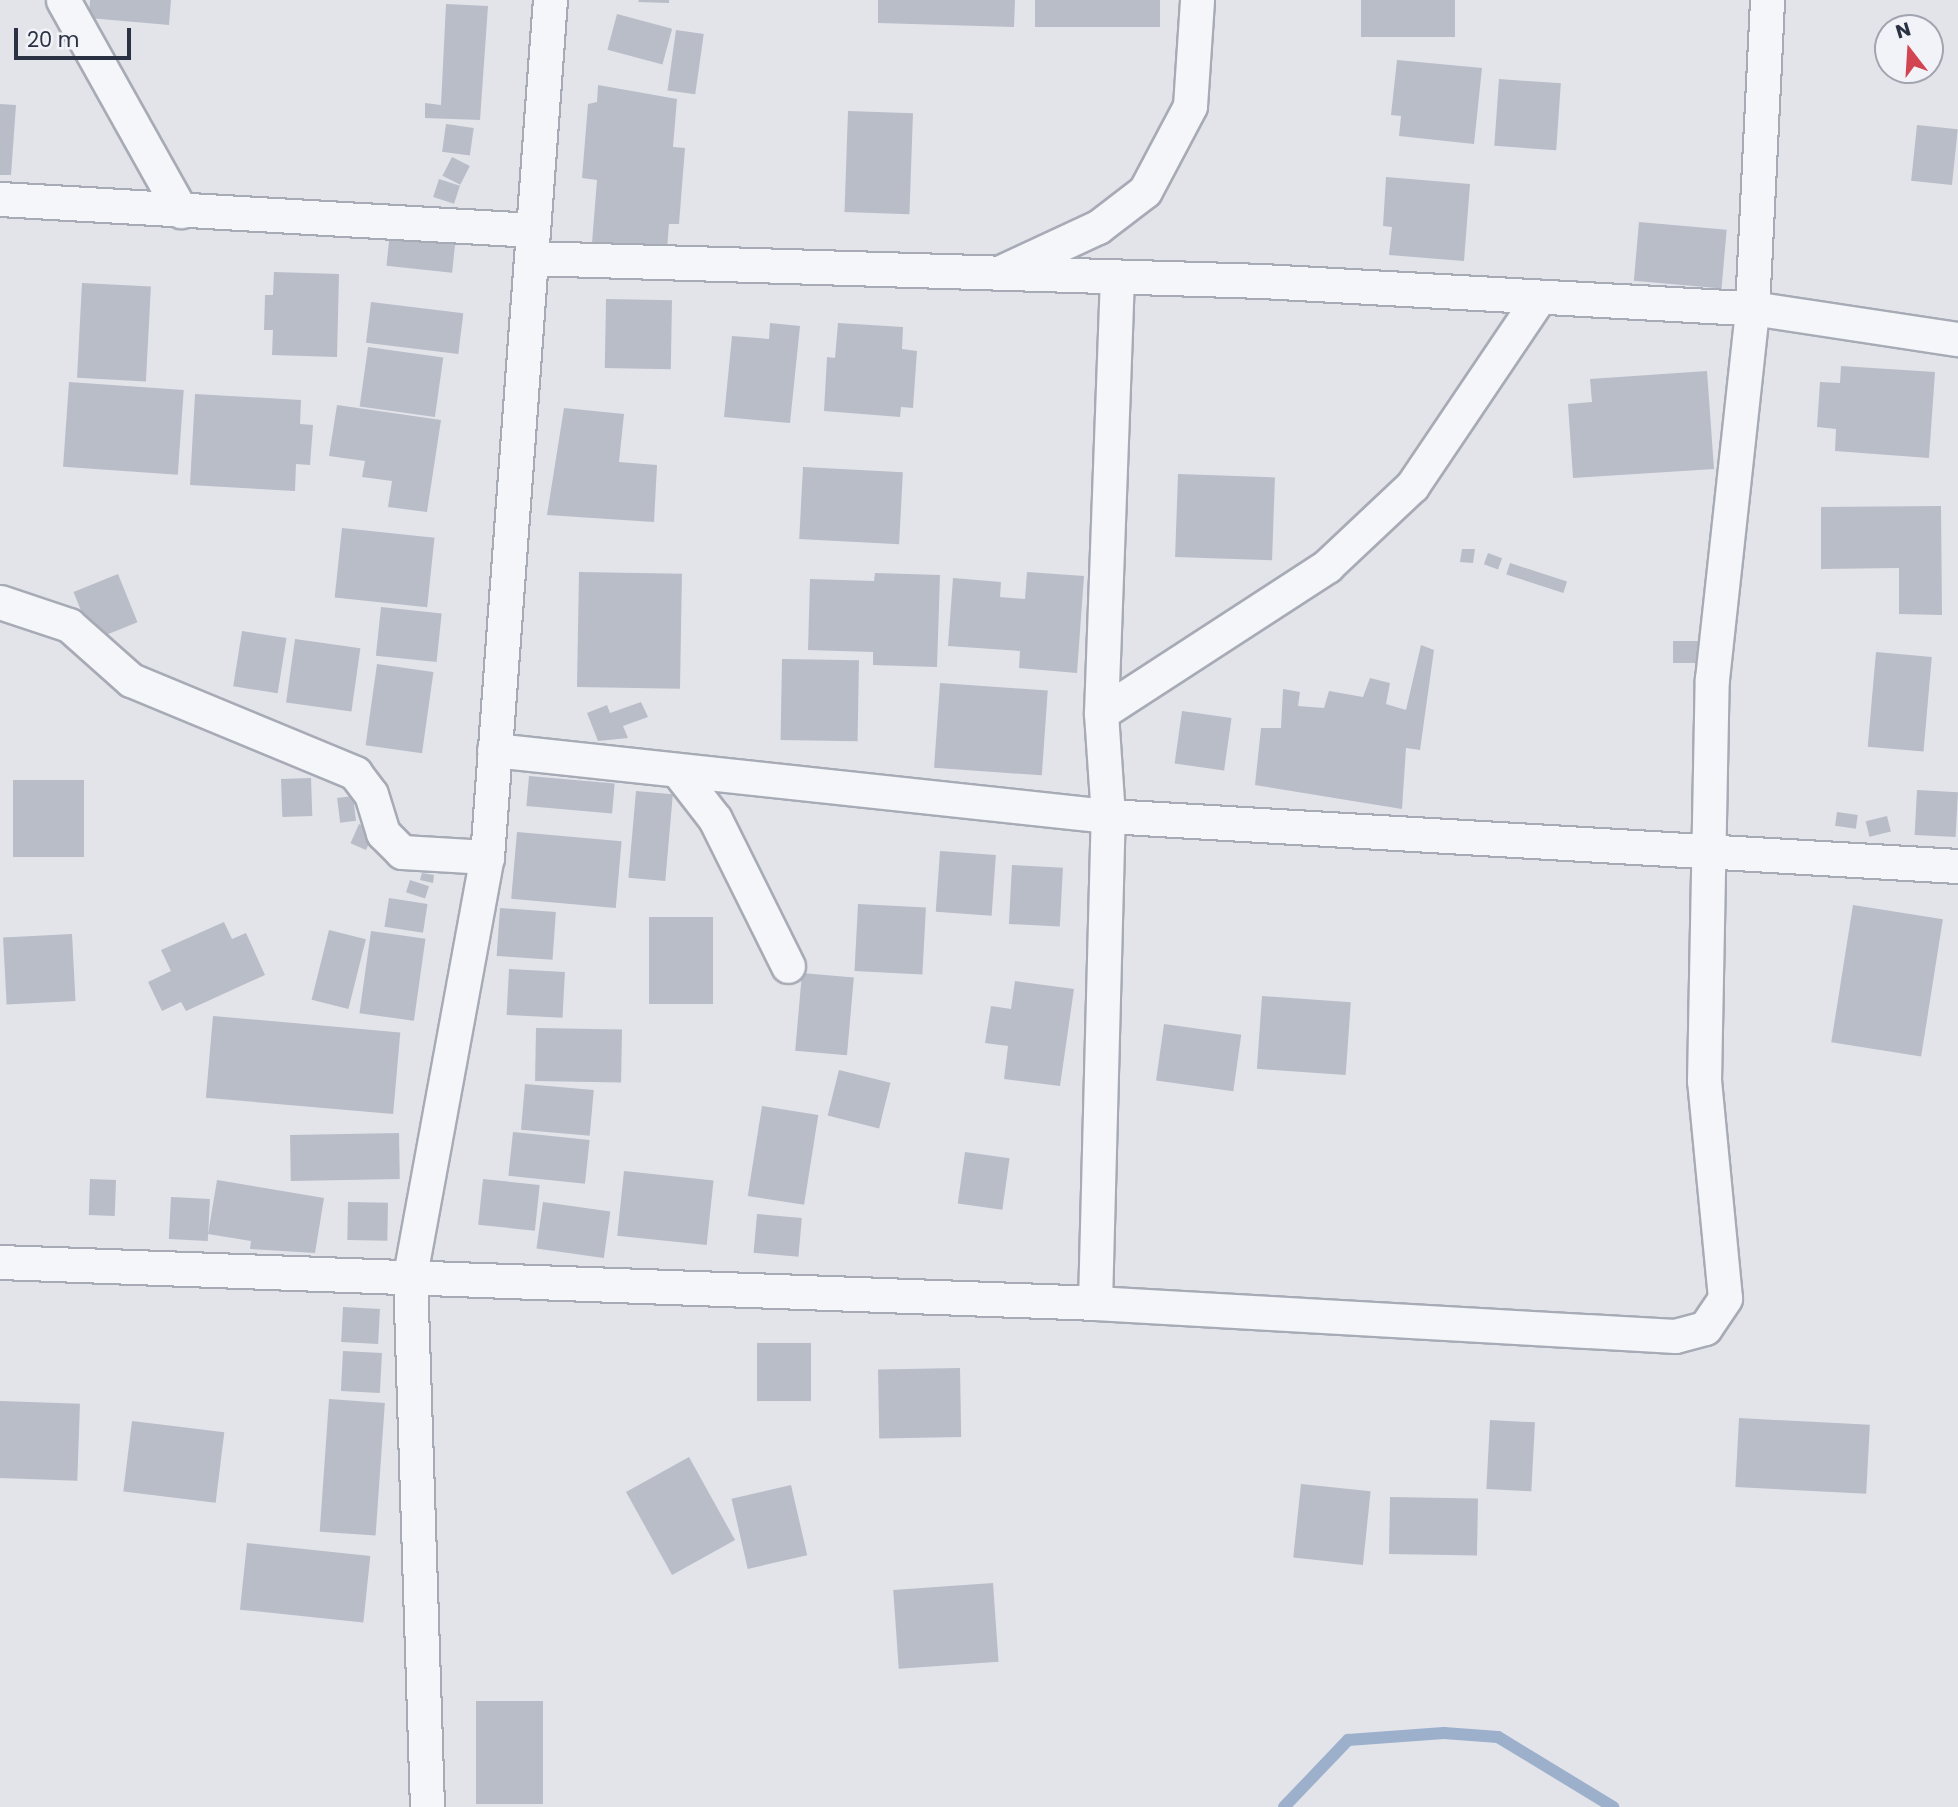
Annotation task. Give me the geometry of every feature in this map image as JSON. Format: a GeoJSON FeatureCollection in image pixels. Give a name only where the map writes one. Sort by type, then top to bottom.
{"type":"FeatureCollection","features":[{"type":"Feature","properties":{"kind":"street"},"geometry":{"type":"LineString","coordinates":[[63,0],[181,211]]}},
{"type":"Feature","properties":{"kind":"street"},"geometry":{"type":"LineString","coordinates":[[427,1802],[410,1275],[487,857],[550,0]]}},
{"type":"Feature","properties":{"kind":"street"},"geometry":{"type":"LineString","coordinates":[[997,274],[1098,227],[1145,191],[1189,106],[1197,0]]}},
{"type":"Feature","properties":{"kind":"street"},"geometry":{"type":"LineString","coordinates":[[0,1262],[410,1275],[1095,1303],[1675,1336],[1704,1328],[1725,1298],[1704,1081],[1712,679],[1752,308],[1767,0]]}},
{"type":"Feature","properties":{"kind":"street"},"geometry":{"type":"LineString","coordinates":[[0,199],[181,211],[531,244],[997,274],[1117,277],[1752,308],[1958,339]]}},
{"type":"Feature","properties":{"kind":"street"},"geometry":{"type":"LineString","coordinates":[[1095,1303],[1108,816],[1101,713],[1117,277]]}},
{"type":"Feature","properties":{"kind":"street"},"geometry":{"type":"LineString","coordinates":[[1101,713],[1326,566],[1412,486],[1539,298]]}},
{"type":"Feature","properties":{"kind":"street"},"geometry":{"type":"LineString","coordinates":[[0,602],[69,625],[131,680],[355,773],[371,794],[383,833],[402,852],[487,857]]}},
{"type":"Feature","properties":{"kind":"street"},"geometry":{"type":"LineString","coordinates":[[494,750],[1108,816],[1708,849],[1958,866]]}},
{"type":"Feature","properties":{"kind":"street"},"geometry":{"type":"LineString","coordinates":[[677,770],[715,819],[788,966]]}},
{"type":"Feature","properties":{"kind":"building"},"geometry":{"type":"Polygon","coordinates":[[[90,0],[171,0],[169,25],[89,18],[90,0]]]}},
{"type":"Feature","properties":{"kind":"building"},"geometry":{"type":"Polygon","coordinates":[[[669,0],[669,3],[638,2],[669,0]]]}},
{"type":"Feature","properties":{"kind":"building"},"geometry":{"type":"Polygon","coordinates":[[[878,0],[1015,0],[1014,27],[878,23],[878,0]]]}},
{"type":"Feature","properties":{"kind":"building"},"geometry":{"type":"Polygon","coordinates":[[[1035,0],[1160,0],[1160,27],[1035,27],[1035,0]]]}},
{"type":"Feature","properties":{"kind":"building"},"geometry":{"type":"Polygon","coordinates":[[[1361,0],[1455,0],[1455,37],[1361,37],[1361,0]]]}},
{"type":"Feature","properties":{"kind":"building"},"geometry":{"type":"Polygon","coordinates":[[[446,4],[488,6],[480,120],[425,118],[425,103],[441,105],[446,4]]]}},
{"type":"Feature","properties":{"kind":"building"},"geometry":{"type":"Polygon","coordinates":[[[617,14],[672,29],[662,64],[607,50],[617,14]]]}},
{"type":"Feature","properties":{"kind":"building"},"geometry":{"type":"Polygon","coordinates":[[[676,30],[704,34],[695,94],[668,90],[676,30]]]}},
{"type":"Feature","properties":{"kind":"building"},"geometry":{"type":"Polygon","coordinates":[[[1397,60],[1482,68],[1474,144],[1399,136],[1401,116],[1391,115],[1397,60]]]}},
{"type":"Feature","properties":{"kind":"building"},"geometry":{"type":"Polygon","coordinates":[[[1499,79],[1561,83],[1556,150],[1494,146],[1499,79]]]}},
{"type":"Feature","properties":{"kind":"building"},"geometry":{"type":"Polygon","coordinates":[[[598,85],[677,99],[673,147],[685,148],[679,224],[669,224],[667,249],[592,243],[597,180],[582,178],[588,104],[597,102],[598,85]]]}},
{"type":"Feature","properties":{"kind":"building"},"geometry":{"type":"Polygon","coordinates":[[[0,104],[16,105],[11,175],[0,175],[0,104]]]}},
{"type":"Feature","properties":{"kind":"building"},"geometry":{"type":"Polygon","coordinates":[[[848,111],[913,113],[909,214],[844,212],[848,111]]]}},
{"type":"Feature","properties":{"kind":"building"},"geometry":{"type":"Polygon","coordinates":[[[446,124],[474,128],[470,156],[442,152],[446,124]]]}},
{"type":"Feature","properties":{"kind":"building"},"geometry":{"type":"Polygon","coordinates":[[[1917,125],[1958,129],[1952,185],[1911,181],[1917,125]]]}},
{"type":"Feature","properties":{"kind":"building"},"geometry":{"type":"Polygon","coordinates":[[[452,157],[470,166],[460,185],[442,176],[452,157]]]}},
{"type":"Feature","properties":{"kind":"building"},"geometry":{"type":"Polygon","coordinates":[[[1386,177],[1470,184],[1464,261],[1389,255],[1392,227],[1383,226],[1386,177]]]}},
{"type":"Feature","properties":{"kind":"building"},"geometry":{"type":"Polygon","coordinates":[[[439,179],[460,186],[454,204],[433,197],[439,179]]]}},
{"type":"Feature","properties":{"kind":"building"},"geometry":{"type":"Polygon","coordinates":[[[1639,222],[1727,230],[1722,288],[1634,281],[1639,222]]]}},
{"type":"Feature","properties":{"kind":"building"},"geometry":{"type":"Polygon","coordinates":[[[390,232],[456,239],[452,273],[386,266],[390,232]]]}},
{"type":"Feature","properties":{"kind":"building"},"geometry":{"type":"Polygon","coordinates":[[[274,272],[339,274],[337,357],[272,355],[273,330],[264,330],[265,295],[273,295],[274,272]]]}},
{"type":"Feature","properties":{"kind":"building"},"geometry":{"type":"Polygon","coordinates":[[[82,283],[151,287],[146,381],[77,378],[82,283]]]}},
{"type":"Feature","properties":{"kind":"building"},"geometry":{"type":"Polygon","coordinates":[[[606,299],[672,300],[671,369],[605,368],[606,299]]]}},
{"type":"Feature","properties":{"kind":"building"},"geometry":{"type":"Polygon","coordinates":[[[371,302],[463,313],[458,354],[366,343],[371,302]]]}},
{"type":"Feature","properties":{"kind":"building"},"geometry":{"type":"Polygon","coordinates":[[[770,323],[800,326],[790,423],[724,417],[732,336],[769,339],[770,323]]]}},
{"type":"Feature","properties":{"kind":"building"},"geometry":{"type":"Polygon","coordinates":[[[838,323],[903,327],[902,349],[917,351],[913,408],[901,407],[900,417],[824,411],[827,357],[835,358],[838,323]]]}},
{"type":"Feature","properties":{"kind":"building"},"geometry":{"type":"Polygon","coordinates":[[[368,347],[443,358],[435,417],[360,406],[368,347]]]}},
{"type":"Feature","properties":{"kind":"building"},"geometry":{"type":"Polygon","coordinates":[[[1841,366],[1935,372],[1929,458],[1835,451],[1836,429],[1817,427],[1820,382],[1840,383],[1841,366]]]}},
{"type":"Feature","properties":{"kind":"building"},"geometry":{"type":"Polygon","coordinates":[[[1707,371],[1714,469],[1573,478],[1568,404],[1592,402],[1590,379],[1707,371]]]}},
{"type":"Feature","properties":{"kind":"building"},"geometry":{"type":"Polygon","coordinates":[[[69,382],[184,390],[178,475],[63,467],[69,382]]]}},
{"type":"Feature","properties":{"kind":"building"},"geometry":{"type":"Polygon","coordinates":[[[195,394],[301,400],[300,424],[313,425],[310,465],[296,464],[295,491],[190,485],[195,394]]]}},
{"type":"Feature","properties":{"kind":"building"},"geometry":{"type":"Polygon","coordinates":[[[337,405],[441,420],[427,512],[388,507],[392,481],[362,477],[365,461],[329,456],[337,405]]]}},
{"type":"Feature","properties":{"kind":"building"},"geometry":{"type":"Polygon","coordinates":[[[564,408],[624,414],[619,462],[657,465],[654,522],[547,515],[564,408]]]}},
{"type":"Feature","properties":{"kind":"building"},"geometry":{"type":"Polygon","coordinates":[[[803,467],[903,472],[899,544],[799,539],[803,467]]]}},
{"type":"Feature","properties":{"kind":"building"},"geometry":{"type":"Polygon","coordinates":[[[1178,474],[1275,477],[1272,560],[1175,557],[1178,474]]]}},
{"type":"Feature","properties":{"kind":"building"},"geometry":{"type":"Polygon","coordinates":[[[1941,506],[1942,615],[1899,614],[1899,568],[1821,569],[1821,507],[1941,506]]]}},
{"type":"Feature","properties":{"kind":"building"},"geometry":{"type":"Polygon","coordinates":[[[342,528],[434,538],[427,607],[335,598],[342,528]]]}},
{"type":"Feature","properties":{"kind":"building"},"geometry":{"type":"Polygon","coordinates":[[[1462,549],[1475,549],[1473,563],[1460,562],[1462,549]]]}},
{"type":"Feature","properties":{"kind":"building"},"geometry":{"type":"Polygon","coordinates":[[[1488,553],[1502,558],[1498,569],[1484,564],[1488,553]]]}},
{"type":"Feature","properties":{"kind":"building"},"geometry":{"type":"Polygon","coordinates":[[[1510,563],[1567,582],[1563,593],[1506,574],[1510,563]]]}},
{"type":"Feature","properties":{"kind":"building"},"geometry":{"type":"Polygon","coordinates":[[[579,572],[682,574],[680,689],[577,687],[579,572]]]}},
{"type":"Feature","properties":{"kind":"building"},"geometry":{"type":"Polygon","coordinates":[[[1027,572],[1084,576],[1077,673],[1019,668],[1020,651],[948,646],[953,578],[1001,582],[1000,597],[1025,599],[1027,572]]]}},
{"type":"Feature","properties":{"kind":"building"},"geometry":{"type":"Polygon","coordinates":[[[875,573],[940,575],[937,667],[873,665],[873,652],[808,650],[810,579],[874,581],[875,573]]]}},
{"type":"Feature","properties":{"kind":"building"},"geometry":{"type":"Polygon","coordinates":[[[118,574],[137,622],[93,640],[73,592],[118,574]]]}},
{"type":"Feature","properties":{"kind":"building"},"geometry":{"type":"Polygon","coordinates":[[[381,607],[442,613],[437,662],[376,656],[381,607]]]}},
{"type":"Feature","properties":{"kind":"building"},"geometry":{"type":"Polygon","coordinates":[[[242,631],[286,638],[278,693],[233,686],[242,631]]]}},
{"type":"Feature","properties":{"kind":"building"},"geometry":{"type":"Polygon","coordinates":[[[295,639],[360,648],[351,712],[286,702],[295,639]]]}},
{"type":"Feature","properties":{"kind":"building"},"geometry":{"type":"Polygon","coordinates":[[[1673,641],[1718,641],[1718,663],[1673,663],[1673,641]]]}},
{"type":"Feature","properties":{"kind":"building"},"geometry":{"type":"Polygon","coordinates":[[[1421,645],[1434,650],[1420,750],[1406,748],[1402,809],[1255,785],[1261,728],[1281,728],[1283,689],[1300,692],[1298,706],[1324,708],[1329,691],[1363,697],[1370,678],[1390,683],[1386,704],[1406,710],[1421,645]]]}},
{"type":"Feature","properties":{"kind":"building"},"geometry":{"type":"Polygon","coordinates":[[[1876,652],[1932,657],[1924,752],[1868,747],[1876,652]]]}},
{"type":"Feature","properties":{"kind":"building"},"geometry":{"type":"Polygon","coordinates":[[[782,659],[859,660],[858,741],[781,740],[782,659]]]}},
{"type":"Feature","properties":{"kind":"building"},"geometry":{"type":"Polygon","coordinates":[[[377,664],[433,672],[422,753],[366,745],[377,664]]]}},
{"type":"Feature","properties":{"kind":"building"},"geometry":{"type":"Polygon","coordinates":[[[940,683],[1048,691],[1042,775],[934,768],[940,683]]]}},
{"type":"Feature","properties":{"kind":"building"},"geometry":{"type":"Polygon","coordinates":[[[641,702],[648,717],[623,726],[628,738],[598,741],[587,713],[607,705],[610,713],[641,702]]]}},
{"type":"Feature","properties":{"kind":"building"},"geometry":{"type":"Polygon","coordinates":[[[1182,711],[1232,718],[1224,770],[1175,763],[1182,711]]]}},
{"type":"Feature","properties":{"kind":"building"},"geometry":{"type":"Polygon","coordinates":[[[529,776],[615,783],[612,813],[526,806],[529,776]]]}},
{"type":"Feature","properties":{"kind":"building"},"geometry":{"type":"Polygon","coordinates":[[[311,778],[312,816],[282,817],[281,779],[311,778]]]}},
{"type":"Feature","properties":{"kind":"building"},"geometry":{"type":"Polygon","coordinates":[[[13,780],[84,780],[84,857],[13,857],[13,780]]]}},
{"type":"Feature","properties":{"kind":"building"},"geometry":{"type":"Polygon","coordinates":[[[1917,790],[1958,792],[1956,837],[1915,835],[1917,790]]]}},
{"type":"Feature","properties":{"kind":"building"},"geometry":{"type":"Polygon","coordinates":[[[636,791],[673,794],[665,881],[628,878],[636,791]]]}},
{"type":"Feature","properties":{"kind":"building"},"geometry":{"type":"Polygon","coordinates":[[[353,796],[356,821],[340,823],[337,798],[353,796]]]}},
{"type":"Feature","properties":{"kind":"building"},"geometry":{"type":"Polygon","coordinates":[[[1837,812],[1858,815],[1856,829],[1835,826],[1837,812]]]}},
{"type":"Feature","properties":{"kind":"building"},"geometry":{"type":"Polygon","coordinates":[[[1887,816],[1891,832],[1870,837],[1866,821],[1887,816]]]}},
{"type":"Feature","properties":{"kind":"building"},"geometry":{"type":"Polygon","coordinates":[[[359,824],[375,831],[366,850],[350,843],[359,824]]]}},
{"type":"Feature","properties":{"kind":"building"},"geometry":{"type":"Polygon","coordinates":[[[517,832],[622,841],[616,908],[511,899],[517,832]]]}},
{"type":"Feature","properties":{"kind":"building"},"geometry":{"type":"Polygon","coordinates":[[[940,851],[996,855],[992,916],[936,912],[940,851]]]}},
{"type":"Feature","properties":{"kind":"building"},"geometry":{"type":"Polygon","coordinates":[[[1012,865],[1063,868],[1060,927],[1009,924],[1012,865]]]}},
{"type":"Feature","properties":{"kind":"building"},"geometry":{"type":"Polygon","coordinates":[[[422,873],[434,875],[433,883],[420,880],[422,873]]]}},
{"type":"Feature","properties":{"kind":"building"},"geometry":{"type":"Polygon","coordinates":[[[410,880],[429,886],[425,899],[406,892],[410,880]]]}},
{"type":"Feature","properties":{"kind":"building"},"geometry":{"type":"Polygon","coordinates":[[[389,898],[428,904],[423,933],[384,927],[389,898]]]}},
{"type":"Feature","properties":{"kind":"building"},"geometry":{"type":"Polygon","coordinates":[[[858,904],[926,908],[922,974],[854,971],[858,904]]]}},
{"type":"Feature","properties":{"kind":"building"},"geometry":{"type":"Polygon","coordinates":[[[1853,905],[1943,919],[1921,1057],[1831,1042],[1853,905]]]}},
{"type":"Feature","properties":{"kind":"building"},"geometry":{"type":"Polygon","coordinates":[[[500,908],[556,912],[553,960],[497,956],[500,908]]]}},
{"type":"Feature","properties":{"kind":"building"},"geometry":{"type":"Polygon","coordinates":[[[649,917],[713,917],[713,1004],[649,1004],[649,917]]]}},
{"type":"Feature","properties":{"kind":"building"},"geometry":{"type":"Polygon","coordinates":[[[224,922],[232,939],[246,933],[265,975],[186,1011],[181,1002],[162,1011],[148,982],[171,971],[161,950],[224,922]]]}},
{"type":"Feature","properties":{"kind":"building"},"geometry":{"type":"Polygon","coordinates":[[[329,930],[366,939],[348,1009],[312,1000],[329,930]]]}},
{"type":"Feature","properties":{"kind":"building"},"geometry":{"type":"Polygon","coordinates":[[[371,931],[425,939],[414,1021],[359,1013],[371,931]]]}},
{"type":"Feature","properties":{"kind":"building"},"geometry":{"type":"Polygon","coordinates":[[[72,934],[76,1001],[7,1005],[3,938],[72,934]]]}},
{"type":"Feature","properties":{"kind":"building"},"geometry":{"type":"Polygon","coordinates":[[[509,969],[565,972],[563,1018],[507,1015],[509,969]]]}},
{"type":"Feature","properties":{"kind":"building"},"geometry":{"type":"Polygon","coordinates":[[[802,973],[854,978],[847,1055],[795,1051],[802,973]]]}},
{"type":"Feature","properties":{"kind":"building"},"geometry":{"type":"Polygon","coordinates":[[[1015,981],[1074,989],[1060,1086],[1004,1079],[1008,1046],[985,1043],[991,1006],[1011,1009],[1015,981]]]}},
{"type":"Feature","properties":{"kind":"building"},"geometry":{"type":"Polygon","coordinates":[[[1262,996],[1351,1002],[1346,1075],[1257,1069],[1262,996]]]}},
{"type":"Feature","properties":{"kind":"building"},"geometry":{"type":"Polygon","coordinates":[[[213,1016],[400,1032],[393,1114],[206,1098],[213,1016]]]}},
{"type":"Feature","properties":{"kind":"building"},"geometry":{"type":"Polygon","coordinates":[[[1164,1024],[1241,1035],[1233,1091],[1156,1080],[1164,1024]]]}},
{"type":"Feature","properties":{"kind":"building"},"geometry":{"type":"Polygon","coordinates":[[[536,1028],[622,1030],[621,1082],[535,1081],[536,1028]]]}},
{"type":"Feature","properties":{"kind":"building"},"geometry":{"type":"Polygon","coordinates":[[[839,1070],[890,1083],[879,1128],[828,1116],[839,1070]]]}},
{"type":"Feature","properties":{"kind":"building"},"geometry":{"type":"Polygon","coordinates":[[[525,1084],[594,1090],[590,1136],[521,1130],[525,1084]]]}},
{"type":"Feature","properties":{"kind":"building"},"geometry":{"type":"Polygon","coordinates":[[[762,1106],[818,1115],[804,1205],[748,1196],[762,1106]]]}},
{"type":"Feature","properties":{"kind":"building"},"geometry":{"type":"Polygon","coordinates":[[[513,1132],[590,1140],[585,1184],[508,1176],[513,1132]]]}},
{"type":"Feature","properties":{"kind":"building"},"geometry":{"type":"Polygon","coordinates":[[[399,1133],[400,1179],[291,1181],[290,1135],[399,1133]]]}},
{"type":"Feature","properties":{"kind":"building"},"geometry":{"type":"Polygon","coordinates":[[[965,1152],[1010,1158],[1002,1210],[958,1203],[965,1152]]]}},
{"type":"Feature","properties":{"kind":"building"},"geometry":{"type":"Polygon","coordinates":[[[624,1171],[714,1180],[707,1245],[617,1236],[624,1171]]]}},
{"type":"Feature","properties":{"kind":"building"},"geometry":{"type":"Polygon","coordinates":[[[90,1179],[116,1180],[115,1216],[89,1215],[90,1179]]]}},
{"type":"Feature","properties":{"kind":"building"},"geometry":{"type":"Polygon","coordinates":[[[483,1179],[540,1185],[535,1231],[478,1225],[483,1179]]]}},
{"type":"Feature","properties":{"kind":"building"},"geometry":{"type":"Polygon","coordinates":[[[217,1180],[324,1198],[315,1253],[250,1249],[251,1241],[208,1234],[217,1180]]]}},
{"type":"Feature","properties":{"kind":"building"},"geometry":{"type":"Polygon","coordinates":[[[171,1197],[210,1199],[208,1241],[169,1239],[171,1197]]]}},
{"type":"Feature","properties":{"kind":"building"},"geometry":{"type":"Polygon","coordinates":[[[348,1202],[388,1203],[387,1241],[347,1240],[348,1202]]]}},
{"type":"Feature","properties":{"kind":"building"},"geometry":{"type":"Polygon","coordinates":[[[543,1202],[610,1211],[604,1258],[536,1249],[543,1202]]]}},
{"type":"Feature","properties":{"kind":"building"},"geometry":{"type":"Polygon","coordinates":[[[757,1214],[802,1218],[798,1257],[754,1253],[757,1214]]]}},
{"type":"Feature","properties":{"kind":"building"},"geometry":{"type":"Polygon","coordinates":[[[343,1307],[380,1309],[378,1344],[341,1342],[343,1307]]]}},
{"type":"Feature","properties":{"kind":"building"},"geometry":{"type":"Polygon","coordinates":[[[757,1343],[811,1343],[811,1401],[757,1401],[757,1343]]]}},
{"type":"Feature","properties":{"kind":"building"},"geometry":{"type":"Polygon","coordinates":[[[343,1351],[382,1353],[380,1393],[341,1391],[343,1351]]]}},
{"type":"Feature","properties":{"kind":"building"},"geometry":{"type":"Polygon","coordinates":[[[960,1368],[961,1437],[879,1438],[878,1369],[960,1368]]]}},
{"type":"Feature","properties":{"kind":"building"},"geometry":{"type":"Polygon","coordinates":[[[329,1399],[385,1403],[376,1536],[320,1532],[329,1399]]]}},
{"type":"Feature","properties":{"kind":"building"},"geometry":{"type":"Polygon","coordinates":[[[0,1401],[80,1404],[77,1481],[0,1478],[0,1401]]]}},
{"type":"Feature","properties":{"kind":"building"},"geometry":{"type":"Polygon","coordinates":[[[1739,1418],[1870,1425],[1866,1494],[1735,1487],[1739,1418]]]}},
{"type":"Feature","properties":{"kind":"building"},"geometry":{"type":"Polygon","coordinates":[[[1490,1420],[1535,1422],[1531,1491],[1486,1489],[1490,1420]]]}},
{"type":"Feature","properties":{"kind":"building"},"geometry":{"type":"Polygon","coordinates":[[[132,1421],[224,1432],[216,1503],[123,1491],[132,1421]]]}},
{"type":"Feature","properties":{"kind":"building"},"geometry":{"type":"Polygon","coordinates":[[[689,1457],[735,1540],[672,1575],[626,1492],[689,1457]]]}},
{"type":"Feature","properties":{"kind":"building"},"geometry":{"type":"Polygon","coordinates":[[[1301,1484],[1371,1491],[1363,1565],[1293,1558],[1301,1484]]]}},
{"type":"Feature","properties":{"kind":"building"},"geometry":{"type":"Polygon","coordinates":[[[791,1485],[807,1555],[748,1569],[732,1499],[791,1485]]]}},
{"type":"Feature","properties":{"kind":"building"},"geometry":{"type":"Polygon","coordinates":[[[1390,1497],[1478,1499],[1477,1556],[1389,1554],[1390,1497]]]}},
{"type":"Feature","properties":{"kind":"building"},"geometry":{"type":"Polygon","coordinates":[[[247,1543],[370,1556],[363,1623],[240,1610],[247,1543]]]}},
{"type":"Feature","properties":{"kind":"building"},"geometry":{"type":"Polygon","coordinates":[[[993,1583],[999,1662],[899,1669],[893,1590],[993,1583]]]}},
{"type":"Feature","properties":{"kind":"building"},"geometry":{"type":"Polygon","coordinates":[[[476,1701],[543,1701],[543,1804],[476,1804],[476,1701]]]}},
{"type":"Feature","properties":{"kind":"waterway"},"geometry":{"type":"LineString","coordinates":[[1284,1807],[1348,1740],[1444,1733],[1498,1737],[1613,1807]]}}]}
